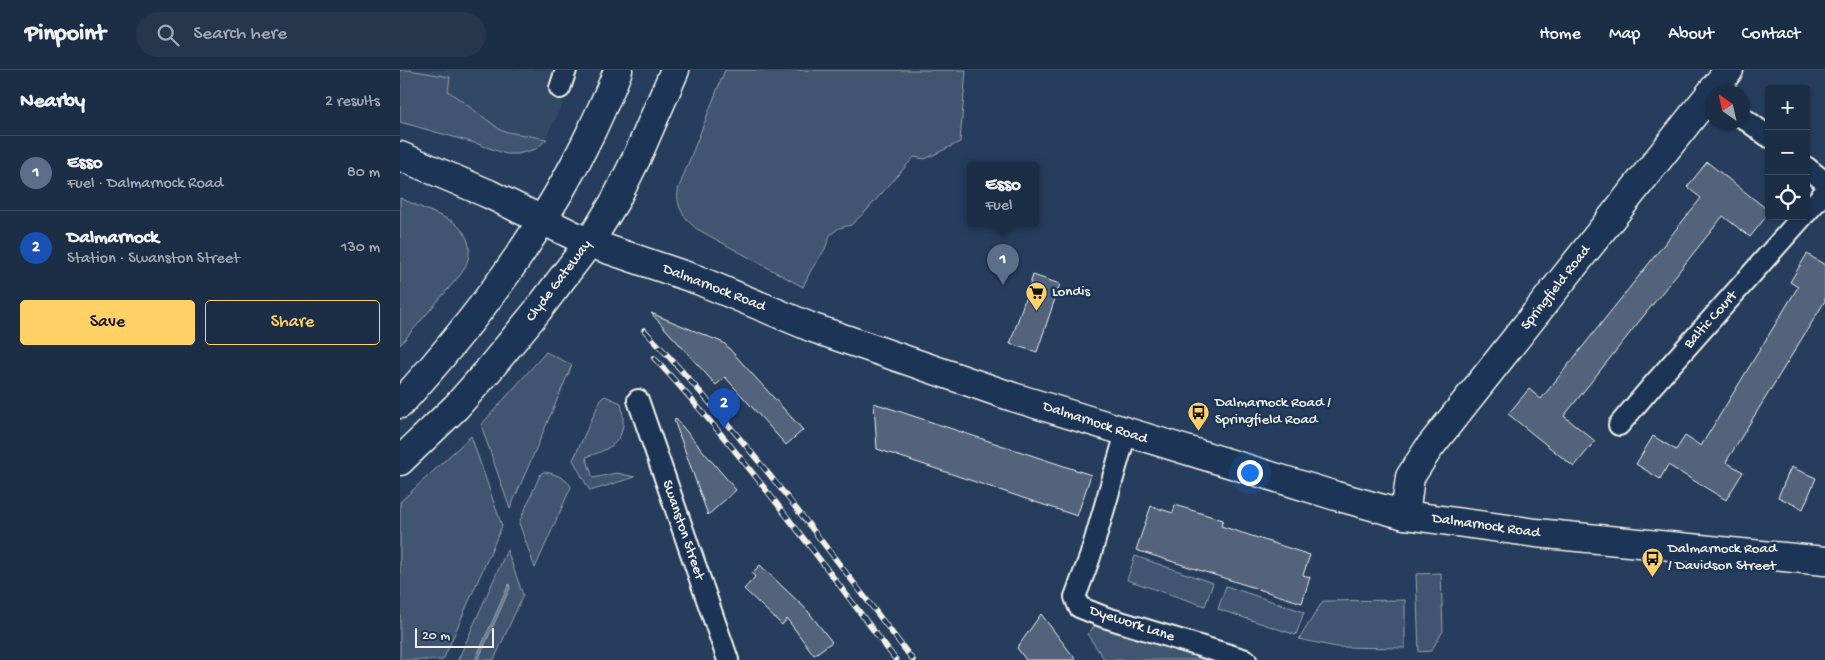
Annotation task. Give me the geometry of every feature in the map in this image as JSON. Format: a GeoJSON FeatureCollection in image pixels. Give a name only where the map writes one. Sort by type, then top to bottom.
{"type":"FeatureCollection","features":[{"type":"Feature","properties":{"kind":"main road"},"geometry":{"type":"LineString","coordinates":[[400,404],[439,361],[483,305],[543,219],[576,165],[618,70]]}},
{"type":"Feature","properties":{"kind":"main road","name":"Clyde Gateway"},"geometry":{"type":"LineString","coordinates":[[400,461],[456,407],[488,372],[589,243],[615,201],[637,157],[675,70]]}},
{"type":"Feature","properties":{"kind":"main road","name":"Springfield Road"},"geometry":{"type":"LineString","coordinates":[[1717,85],[1729,70]]}},
{"type":"Feature","properties":{"kind":"main road","name":"Springfield Road"},"geometry":{"type":"LineString","coordinates":[[1406,516],[1410,477],[1429,448],[1705,101]]}},
{"type":"Feature","properties":{"kind":"main road","name":"Dalmarnock Road"},"geometry":{"type":"LineString","coordinates":[[400,156],[543,219],[589,243],[698,280],[813,328],[983,387],[1126,433],[1406,516],[1536,533],[1825,561]]}},
{"type":"Feature","properties":{"kind":"street"},"geometry":{"type":"LineString","coordinates":[[1750,122],[1765,134]]}},
{"type":"Feature","properties":{"kind":"street"},"geometry":{"type":"LineString","coordinates":[[1810,170],[1825,182]]}},
{"type":"Feature","properties":{"kind":"street"},"geometry":{"type":"LineString","coordinates":[[1810,209],[1825,192]]}},
{"type":"Feature","properties":{"kind":"street","name":"Baltic Court"},"geometry":{"type":"LineString","coordinates":[[1619,425],[1799,220]]}},
{"type":"Feature","properties":{"kind":"street","name":"Swanston Street"},"geometry":{"type":"LineString","coordinates":[[638,400],[728,660]]}},
{"type":"Feature","properties":{"kind":"street","name":"Dyework Lane"},"geometry":{"type":"LineString","coordinates":[[1126,433],[1090,557],[1075,597],[1079,607],[1104,617],[1246,660]]}},
{"type":"Feature","properties":{"kind":"shaded area"},"geometry":{"type":"Polygon","coordinates":[[[400,70],[579,70],[568,93],[566,93],[561,102],[563,103],[546,137],[501,131],[400,70]]]}},
{"type":"Feature","properties":{"kind":"shaded area"},"geometry":{"type":"Polygon","coordinates":[[[400,70],[450,77],[448,91],[502,131],[547,139],[536,149],[518,154],[506,154],[400,122],[400,70]]]}},
{"type":"Feature","properties":{"kind":"shaded area"},"geometry":{"type":"Polygon","coordinates":[[[725,70],[966,70],[960,142],[925,159],[914,157],[851,225],[839,228],[830,235],[825,249],[811,270],[803,287],[697,229],[681,211],[678,199],[679,187],[725,70]]]}},
{"type":"Feature","properties":{"kind":"shaded area"},"geometry":{"type":"Polygon","coordinates":[[[400,198],[452,221],[464,233],[469,246],[469,253],[468,260],[461,274],[400,345],[400,198]]]}},
{"type":"Feature","properties":{"kind":"shaded area"},"geometry":{"type":"Polygon","coordinates":[[[546,352],[572,365],[510,509],[481,425],[546,352]]]}},
{"type":"Feature","properties":{"kind":"shaded area"},"geometry":{"type":"Polygon","coordinates":[[[605,396],[621,403],[623,424],[618,439],[613,444],[586,457],[593,478],[617,473],[635,477],[590,491],[573,460],[601,399],[605,396]]]}},
{"type":"Feature","properties":{"kind":"shaded area"},"geometry":{"type":"Polygon","coordinates":[[[471,436],[502,526],[443,660],[400,660],[400,502],[471,436]]]}},
{"type":"Feature","properties":{"kind":"shaded area"},"geometry":{"type":"Polygon","coordinates":[[[543,472],[559,476],[567,481],[571,487],[535,568],[519,523],[543,472]]]}},
{"type":"Feature","properties":{"kind":"shaded area"},"geometry":{"type":"Polygon","coordinates":[[[507,550],[523,595],[494,660],[458,660],[507,550]]]}},
{"type":"Feature","properties":{"kind":"shaded area"},"geometry":{"type":"Polygon","coordinates":[[[1135,556],[1213,583],[1205,606],[1127,580],[1135,556]]]}},
{"type":"Feature","properties":{"kind":"shaded area"},"geometry":{"type":"Polygon","coordinates":[[[1441,573],[1443,631],[1431,651],[1419,652],[1416,574],[1441,573]]]}},
{"type":"Feature","properties":{"kind":"shaded area"},"geometry":{"type":"Polygon","coordinates":[[[509,584],[510,588],[478,660],[475,660],[509,584]]]}},
{"type":"Feature","properties":{"kind":"shaded area"},"geometry":{"type":"Polygon","coordinates":[[[1226,586],[1304,612],[1296,635],[1218,609],[1226,586]]]}},
{"type":"Feature","properties":{"kind":"shaded area"},"geometry":{"type":"Polygon","coordinates":[[[1405,600],[1405,648],[1336,647],[1299,639],[1323,601],[1405,600]]]}},
{"type":"Feature","properties":{"kind":"shaded area"},"geometry":{"type":"Polygon","coordinates":[[[1104,617],[1242,660],[1105,660],[1087,634],[1104,617]]]}},
{"type":"Feature","properties":{"kind":"building"},"geometry":{"type":"Polygon","coordinates":[[[1707,162],[1765,208],[1765,218],[1750,237],[1723,216],[1564,416],[1595,441],[1574,467],[1508,414],[1529,389],[1541,399],[1701,198],[1687,187],[1707,162]]]}},
{"type":"Feature","properties":{"kind":"building"},"geometry":{"type":"Polygon","coordinates":[[[1807,254],[1825,265],[1825,301],[1726,462],[1743,472],[1726,500],[1668,465],[1660,479],[1636,464],[1653,436],[1676,450],[1685,436],[1701,446],[1798,287],[1790,282],[1807,254]]]}},
{"type":"Feature","properties":{"kind":"building","name":"Londis"},"geometry":{"type":"Polygon","coordinates":[[[1033,275],[1060,284],[1037,352],[1010,344],[1033,275]]]}},
{"type":"Feature","properties":{"kind":"building"},"geometry":{"type":"Polygon","coordinates":[[[651,313],[724,343],[803,430],[786,445],[725,377],[716,385],[651,313]]]}},
{"type":"Feature","properties":{"kind":"building"},"geometry":{"type":"Polygon","coordinates":[[[874,403],[1091,475],[1077,516],[877,449],[874,403]]]}},
{"type":"Feature","properties":{"kind":"building"},"geometry":{"type":"Polygon","coordinates":[[[676,419],[736,490],[708,515],[674,420],[676,419]]]}},
{"type":"Feature","properties":{"kind":"building"},"geometry":{"type":"Polygon","coordinates":[[[1791,467],[1816,478],[1803,509],[1778,497],[1791,467]]]}},
{"type":"Feature","properties":{"kind":"building"},"geometry":{"type":"Polygon","coordinates":[[[1175,505],[1223,520],[1221,526],[1310,555],[1303,575],[1310,577],[1302,603],[1136,550],[1151,506],[1173,513],[1175,505]]]}},
{"type":"Feature","properties":{"kind":"building"},"geometry":{"type":"Polygon","coordinates":[[[760,565],[807,610],[832,642],[814,655],[787,619],[782,625],[744,589],[755,577],[752,573],[760,565]]]}},
{"type":"Feature","properties":{"kind":"building"},"geometry":{"type":"Polygon","coordinates":[[[1041,614],[1076,660],[1026,660],[1017,648],[1041,614]]]}},
{"type":"Feature","properties":{"kind":"railway"},"geometry":{"type":"LineString","coordinates":[[644,330],[749,450],[913,660]]}},
{"type":"Feature","properties":{"kind":"railway"},"geometry":{"type":"LineString","coordinates":[[654,358],[749,468],[896,660]]}},
{"type":"Feature","properties":{"kind":"place","name":"Esso"},"geometry":{"type":"Point","coordinates":[1003,285]}},
{"type":"Feature","properties":{"kind":"place","name":"Londis"},"geometry":{"type":"Point","coordinates":[1036,311]}},
{"type":"Feature","properties":{"kind":"place","name":"Dalmarnock"},"geometry":{"type":"Point","coordinates":[724,429]}},
{"type":"Feature","properties":{"kind":"place","name":"Dalmarnock Road / Springfield Road"},"geometry":{"type":"Point","coordinates":[1199,431]}},
{"type":"Feature","properties":{"kind":"place","name":"Dalmarnock Road / Davidson Street"},"geometry":{"type":"Point","coordinates":[1652,577]}}]}
